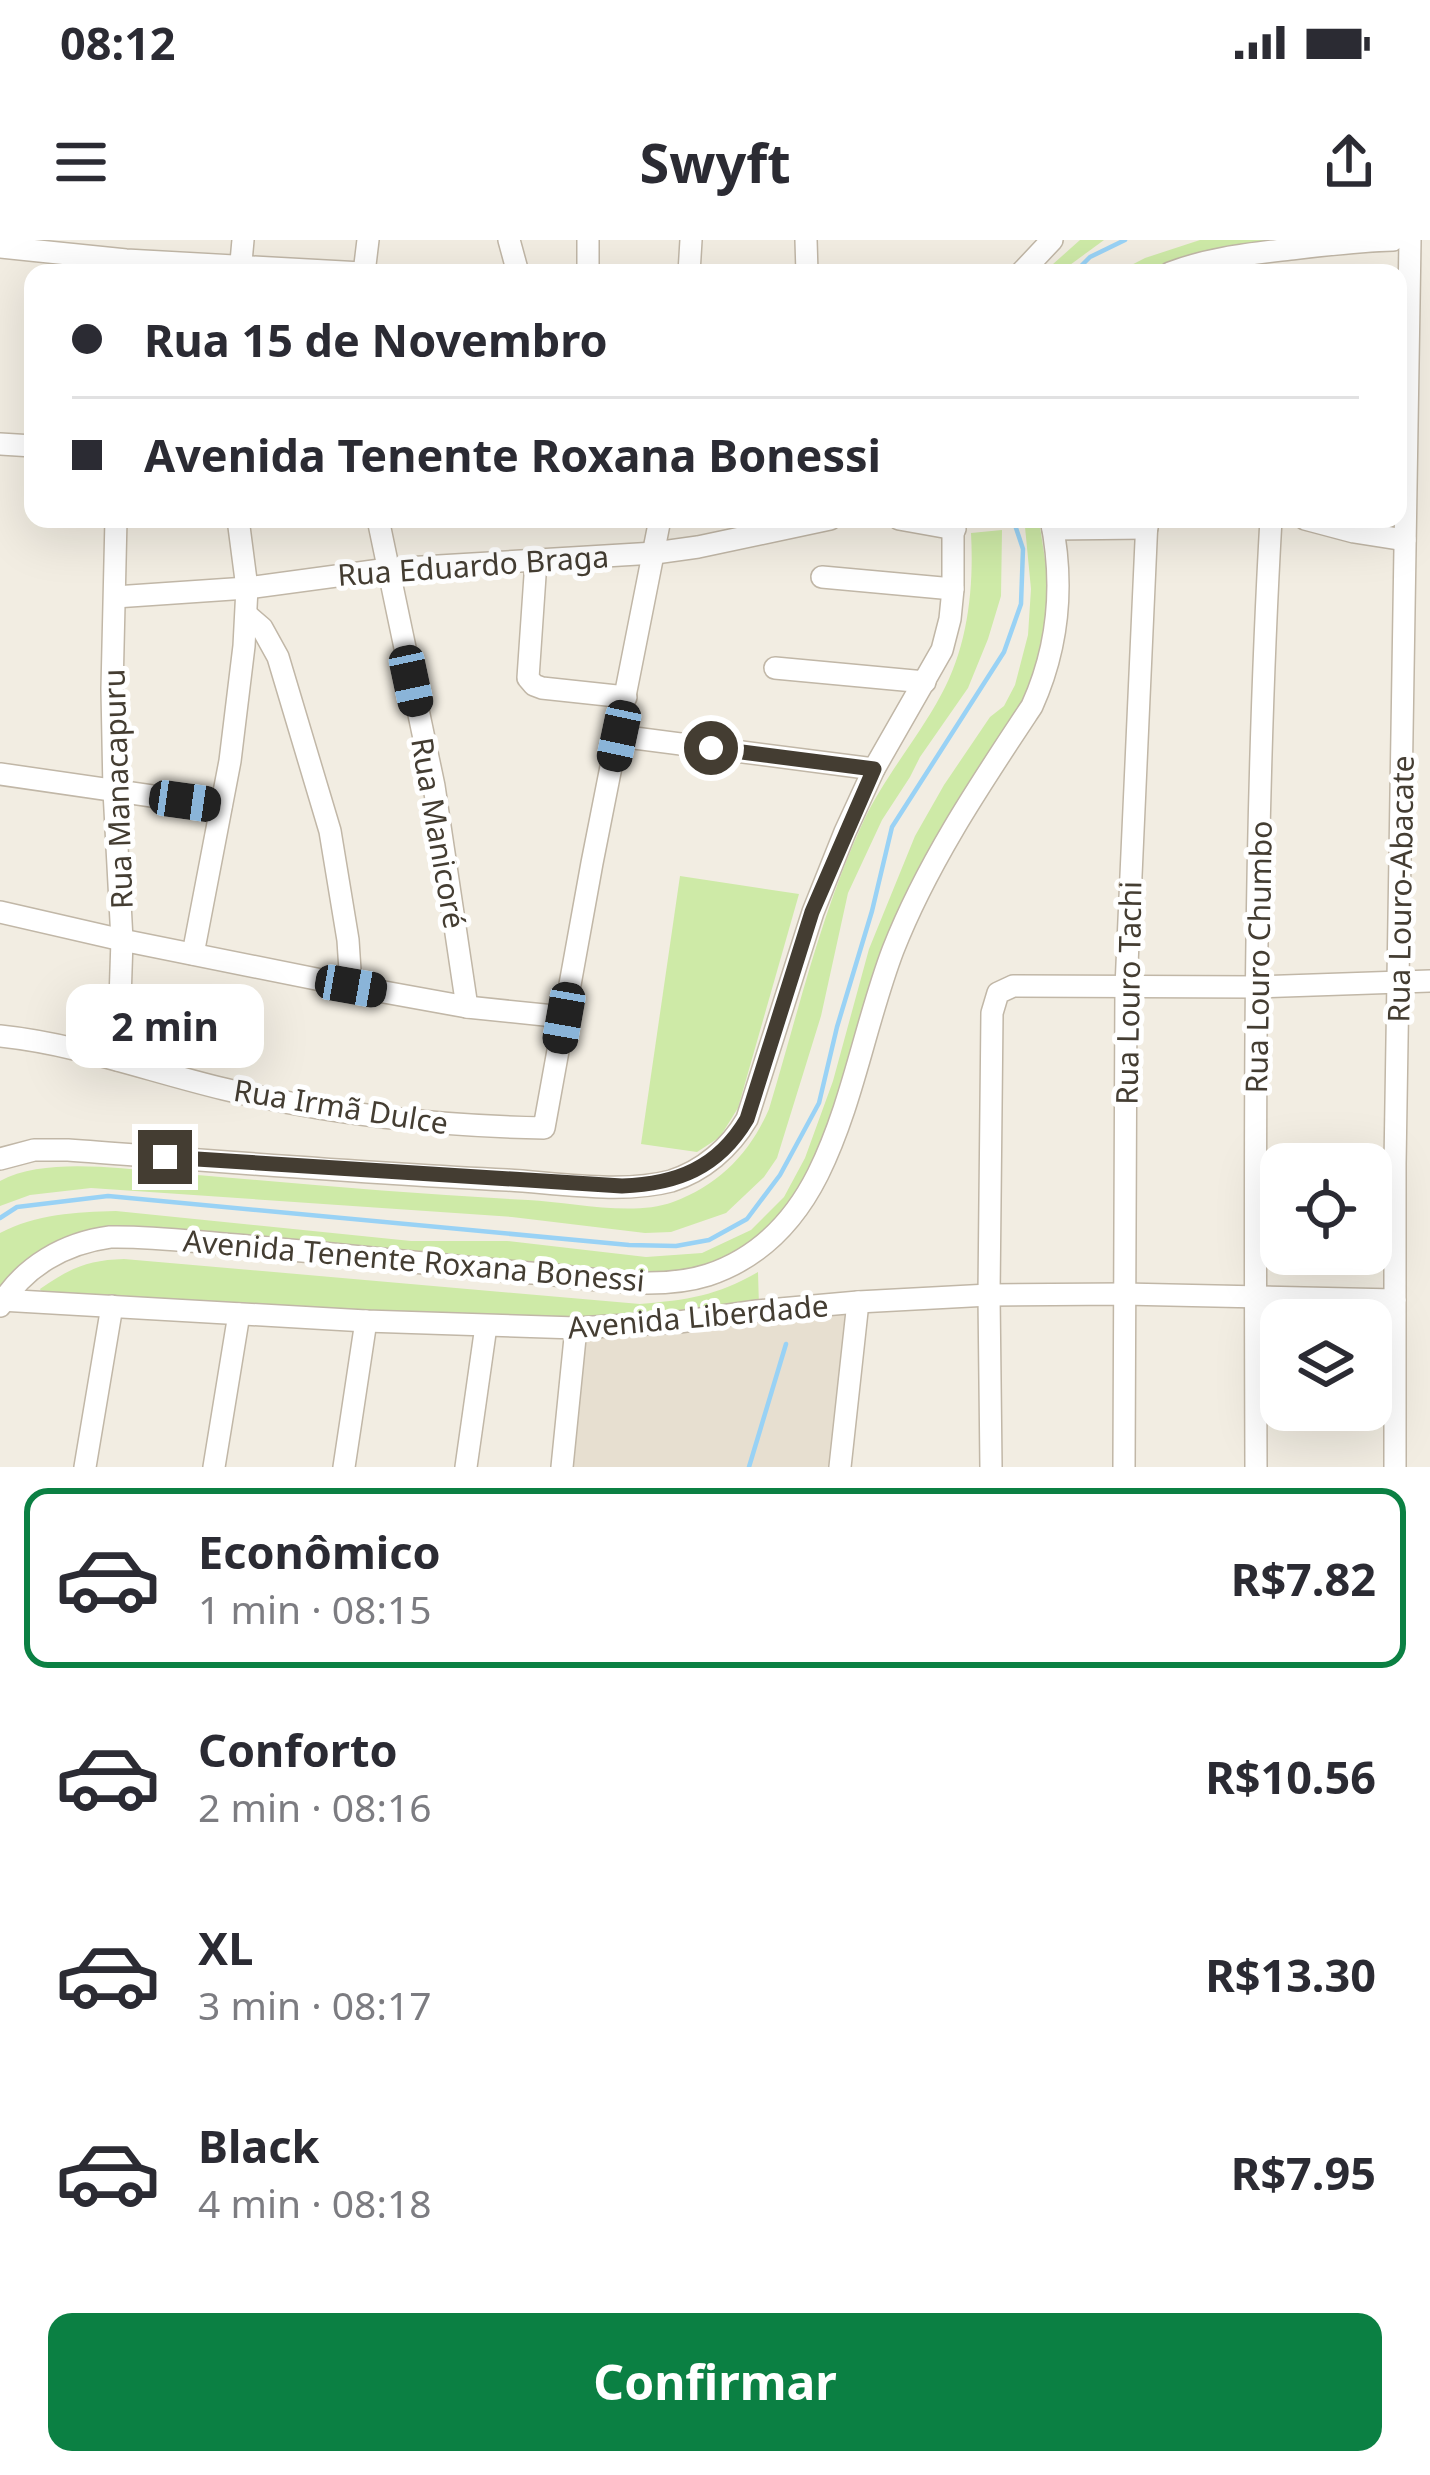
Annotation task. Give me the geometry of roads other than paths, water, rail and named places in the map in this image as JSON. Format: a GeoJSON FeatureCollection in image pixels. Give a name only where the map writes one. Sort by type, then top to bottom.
{"type":"FeatureCollection","features":[{"type":"Feature","properties":{"kind":"street"},"geometry":{"type":"LineString","coordinates":[[1029,264],[1052,240]]}},
{"type":"Feature","properties":{"kind":"street"},"geometry":{"type":"LineString","coordinates":[[1201,264],[1348,242],[1393,240]]}},
{"type":"Feature","properties":{"kind":"street","name":"Rua Louro-Abacate"},"geometry":{"type":"LineString","coordinates":[[1407,389],[1410,240]]}},
{"type":"Feature","properties":{"kind":"street"},"geometry":{"type":"LineString","coordinates":[[0,247],[183,264]]}},
{"type":"Feature","properties":{"kind":"street","name":"Rua Manacapuru"},"geometry":{"type":"LineString","coordinates":[[116,528],[112,689],[122,940],[118,1060]]}},
{"type":"Feature","properties":{"kind":"street"},"geometry":{"type":"LineString","coordinates":[[193,954],[221,806],[247,615],[239,528]]}},
{"type":"Feature","properties":{"kind":"street","name":"Rua Manicoré"},"geometry":{"type":"LineString","coordinates":[[380,528],[434,786],[467,1007]]}},
{"type":"Feature","properties":{"kind":"street"},"geometry":{"type":"LineString","coordinates":[[0,912],[351,986],[564,1018],[659,528]]}},
{"type":"Feature","properties":{"kind":"street","name":"Rua Eduardo Braga"},"geometry":{"type":"LineString","coordinates":[[115,597],[247,588],[388,568],[655,553],[788,528]]}},
{"type":"Feature","properties":{"kind":"street"},"geometry":{"type":"LineString","coordinates":[[0,1159],[34,1150],[68,1150],[622,1186],[684,1177],[723,1150],[747,1119],[812,912],[874,769],[925,682],[946,634],[953,590],[954,528]]}},
{"type":"Feature","properties":{"kind":"street","name":"Avenida Tenente Roxana Bonessi"},"geometry":{"type":"LineString","coordinates":[[1,1302],[51,1256],[110,1237],[633,1282],[710,1274],[769,1242],[817,1177],[837,1130],[901,930],[960,819],[1041,687],[1056,628],[1059,593],[1052,528]]}},
{"type":"Feature","properties":{"kind":"street","name":"Rua Louro Tachi"},"geometry":{"type":"LineString","coordinates":[[1124,1467],[1126,987],[1147,528]]}},
{"type":"Feature","properties":{"kind":"street","name":"Rua Louro Chumbo"},"geometry":{"type":"LineString","coordinates":[[1256,1467],[1257,987],[1270,528]]}},
{"type":"Feature","properties":{"kind":"street"},"geometry":{"type":"LineString","coordinates":[[1339,528],[1405,540]]}},
{"type":"Feature","properties":{"kind":"street","name":"Rua Louro-Abacate"},"geometry":{"type":"LineString","coordinates":[[1395,1467],[1405,528]]}},
{"type":"Feature","properties":{"kind":"street"},"geometry":{"type":"LineString","coordinates":[[536,561],[528,678],[542,688],[626,697]]}},
{"type":"Feature","properties":{"kind":"street"},"geometry":{"type":"LineString","coordinates":[[822,578],[953,590]]}},
{"type":"Feature","properties":{"kind":"street"},"geometry":{"type":"LineString","coordinates":[[247,615],[262,628],[278,657],[330,831],[346,921],[351,986]]}},
{"type":"Feature","properties":{"kind":"street"},"geometry":{"type":"LineString","coordinates":[[775,668],[925,682]]}},
{"type":"Feature","properties":{"kind":"street"},"geometry":{"type":"LineString","coordinates":[[619,736],[874,769]]}},
{"type":"Feature","properties":{"kind":"street"},"geometry":{"type":"LineString","coordinates":[[0,774],[221,806]]}},
{"type":"Feature","properties":{"kind":"street"},"geometry":{"type":"LineString","coordinates":[[992,1467],[992,1013],[998,993],[1013,986],[1430,982]]}},
{"type":"Feature","properties":{"kind":"street","name":"Rua Irmã Dulce"},"geometry":{"type":"LineString","coordinates":[[0,1036],[71,1047],[230,1090],[324,1108],[429,1122],[544,1128],[564,1018]]}},
{"type":"Feature","properties":{"kind":"street","name":"Avenida Liberdade"},"geometry":{"type":"LineString","coordinates":[[1,1302],[576,1328],[989,1295],[1395,1300]]}},
{"type":"Feature","properties":{"kind":"street"},"geometry":{"type":"LineString","coordinates":[[840,1467],[858,1303]]}},
{"type":"Feature","properties":{"kind":"street"},"geometry":{"type":"LineString","coordinates":[[85,1467],[112,1306]]}},
{"type":"Feature","properties":{"kind":"street"},"geometry":{"type":"LineString","coordinates":[[214,1467],[239,1314]]}},
{"type":"Feature","properties":{"kind":"street"},"geometry":{"type":"LineString","coordinates":[[344,1467],[365,1321]]}},
{"type":"Feature","properties":{"kind":"street"},"geometry":{"type":"LineString","coordinates":[[466,1467],[486,1326]]}},
{"type":"Feature","properties":{"kind":"street"},"geometry":{"type":"LineString","coordinates":[[562,1467],[576,1328]]}},
{"type":"Feature","properties":{"kind":"waterway"},"geometry":{"type":"LineString","coordinates":[[1083,264],[1125,240]]}},
{"type":"Feature","properties":{"kind":"waterway"},"geometry":{"type":"LineString","coordinates":[[0,1218],[17,1207],[108,1196],[676,1246],[709,1240],[747,1219],[780,1175],[819,1103],[892,827],[1004,652],[1021,604],[1023,549],[1016,528]]}},
{"type":"Feature","properties":{"kind":"waterway"},"geometry":{"type":"LineString","coordinates":[[749,1467],[786,1344]]}}]}
